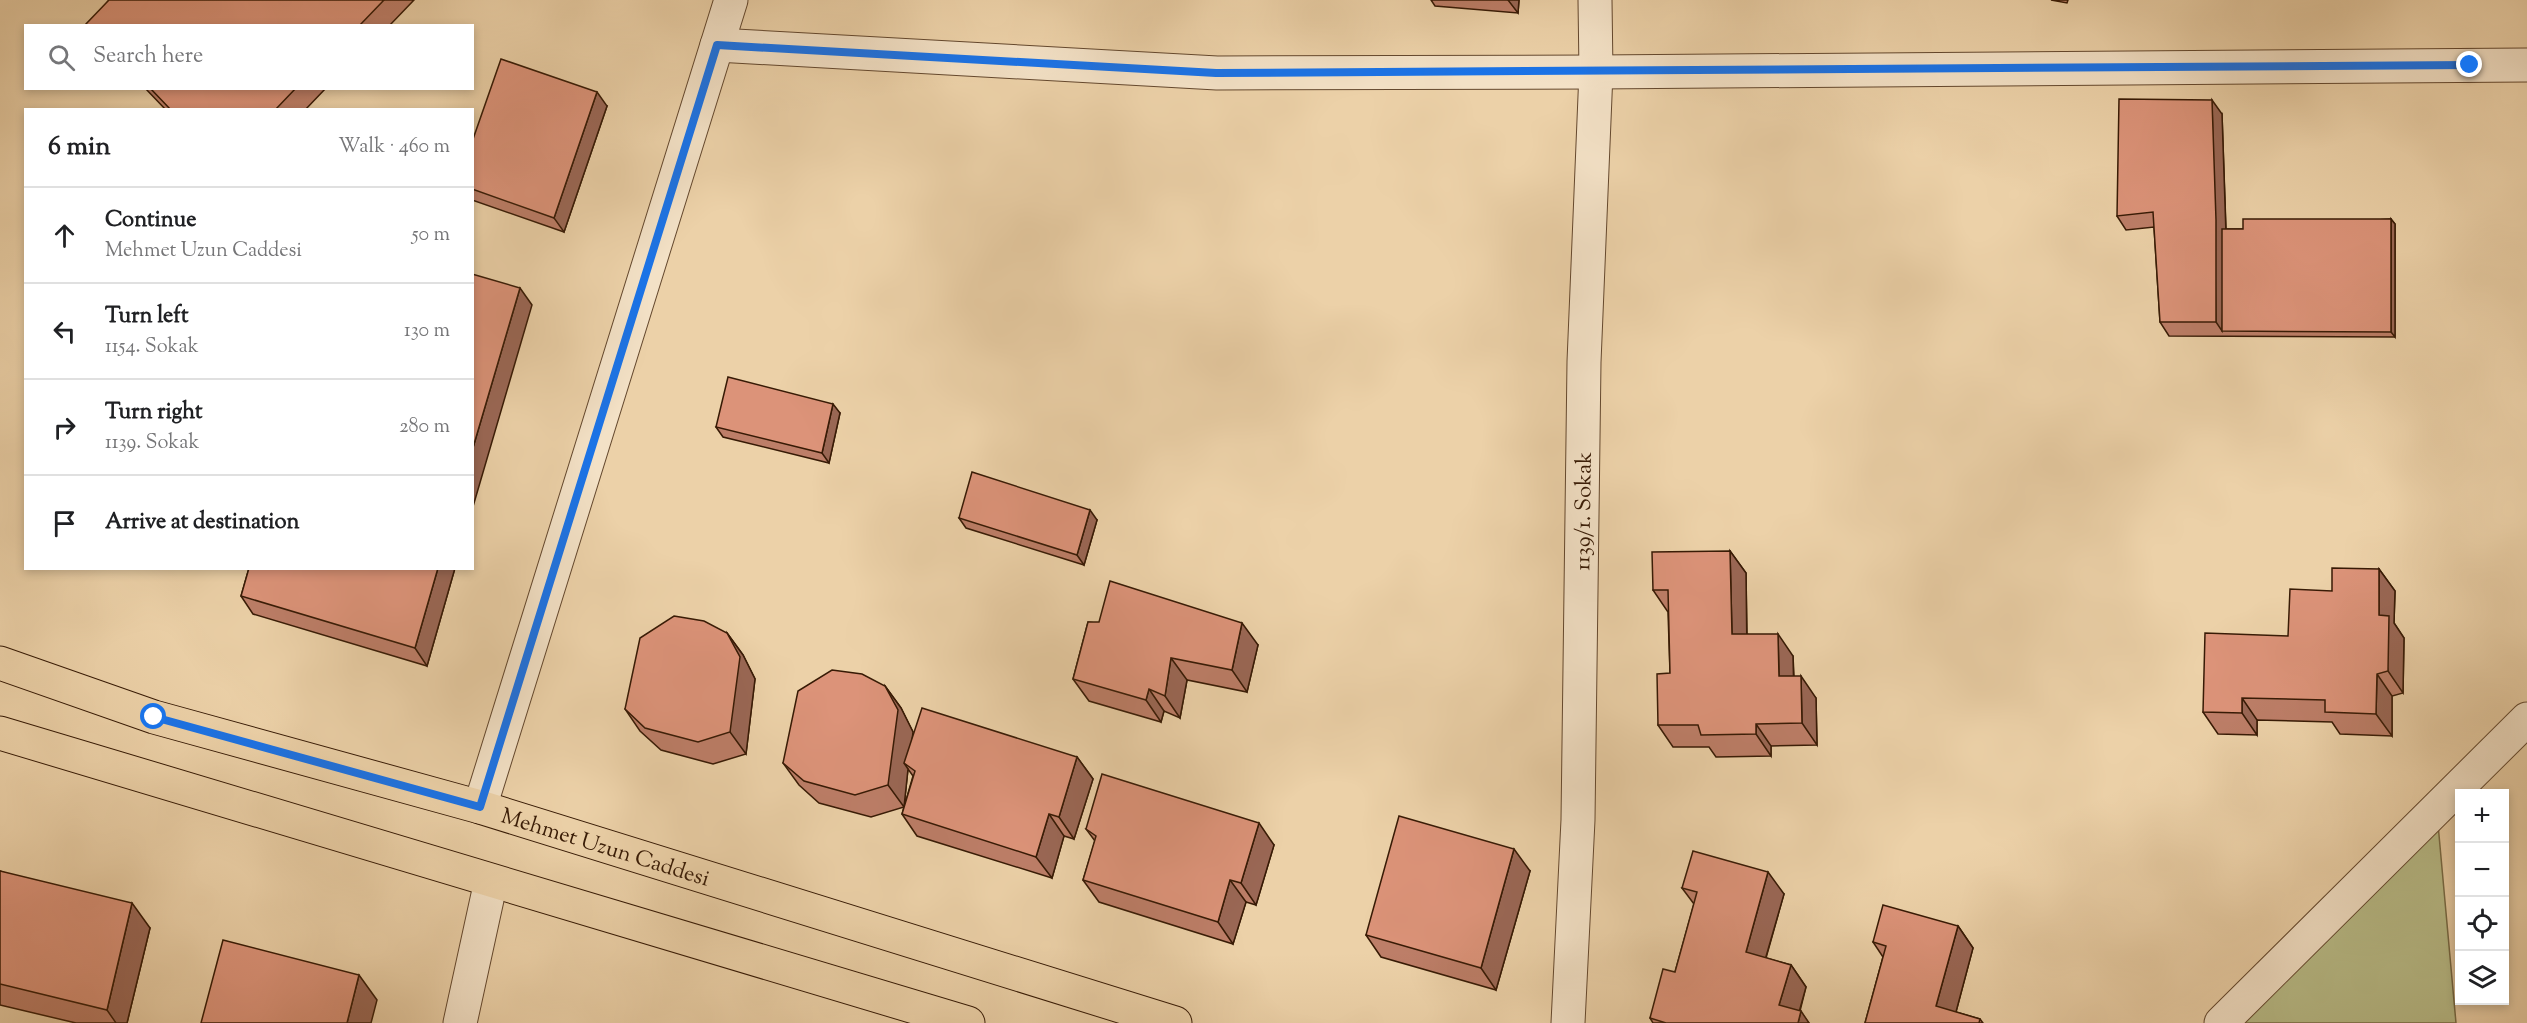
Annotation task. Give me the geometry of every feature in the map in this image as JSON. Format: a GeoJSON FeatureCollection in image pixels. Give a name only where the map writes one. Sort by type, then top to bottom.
{"type":"FeatureCollection","features":[{"type":"Feature","properties":{"kind":"main road","name":"Mehmet Uzun Caddesi"},"geometry":{"type":"LineString","coordinates":[[0,663],[154,717],[480,807],[1175,1023]]}},
{"type":"Feature","properties":{"kind":"main road"},"geometry":{"type":"LineString","coordinates":[[0,733],[968,1023]]}},
{"type":"Feature","properties":{"kind":"street"},"geometry":{"type":"LineString","coordinates":[[480,807],[731,0]]}},
{"type":"Feature","properties":{"kind":"street","name":"1139/1. Sokak"},"geometry":{"type":"LineString","coordinates":[[1568,1023],[1578,820],[1584,362],[1596,72],[1595,0]]}},
{"type":"Feature","properties":{"kind":"street"},"geometry":{"type":"LineString","coordinates":[[717,45],[1216,73],[2527,64]]}},
{"type":"Feature","properties":{"kind":"street"},"geometry":{"type":"LineString","coordinates":[[2221,1023],[2527,719]]}},
{"type":"Feature","properties":{"kind":"street"},"geometry":{"type":"LineString","coordinates":[[460,1023],[491,881]]}},
{"type":"Feature","properties":{"kind":"green space"},"geometry":{"type":"Polygon","coordinates":[[[2438,824],[2456,1023],[2244,1023],[2438,824]]]}},
{"type":"Feature","properties":{"kind":"building"},"geometry":{"type":"Polygon","coordinates":[[[109,0],[384,0],[361,24],[86,24],[109,0]]]}},
{"type":"Feature","properties":{"kind":"building"},"geometry":{"type":"Polygon","coordinates":[[[501,59],[597,92],[554,218],[474,190],[474,136],[501,59]]]}},
{"type":"Feature","properties":{"kind":"building"},"geometry":{"type":"Polygon","coordinates":[[[152,90],[294,90],[277,108],[169,108],[152,90]]]}},
{"type":"Feature","properties":{"kind":"building"},"geometry":{"type":"Polygon","coordinates":[[[2119,99],[2212,100],[2216,220],[2216,322],[2160,322],[2153,212],[2117,216],[2119,99]]]}},
{"type":"Feature","properties":{"kind":"building"},"geometry":{"type":"Polygon","coordinates":[[[2243,219],[2391,219],[2391,332],[2222,331],[2222,229],[2243,229],[2243,219]]]}},
{"type":"Feature","properties":{"kind":"building"},"geometry":{"type":"Polygon","coordinates":[[[474,275],[520,288],[474,444],[474,275]]]}},
{"type":"Feature","properties":{"kind":"building"},"geometry":{"type":"Polygon","coordinates":[[[728,377],[833,404],[822,453],[716,427],[728,377]]]}},
{"type":"Feature","properties":{"kind":"building"},"geometry":{"type":"Polygon","coordinates":[[[972,472],[1090,510],[1077,555],[959,518],[972,472]]]}},
{"type":"Feature","properties":{"kind":"building"},"geometry":{"type":"Polygon","coordinates":[[[1730,551],[1732,634],[1778,634],[1779,676],[1801,676],[1802,723],[1756,724],[1756,734],[1701,735],[1698,725],[1658,725],[1657,674],[1670,673],[1668,590],[1653,590],[1652,552],[1730,551]]]}},
{"type":"Feature","properties":{"kind":"building"},"geometry":{"type":"Polygon","coordinates":[[[2332,568],[2379,569],[2379,615],[2389,616],[2388,671],[2377,674],[2376,714],[2325,712],[2325,700],[2242,698],[2242,713],[2203,712],[2205,633],[2288,636],[2290,589],[2332,591],[2332,568]]]}},
{"type":"Feature","properties":{"kind":"building"},"geometry":{"type":"Polygon","coordinates":[[[248,570],[437,570],[415,648],[241,596],[248,570]]]}},
{"type":"Feature","properties":{"kind":"building"},"geometry":{"type":"Polygon","coordinates":[[[1110,581],[1242,623],[1232,670],[1171,658],[1165,696],[1149,689],[1146,700],[1073,679],[1088,622],[1099,622],[1110,581]]]}},
{"type":"Feature","properties":{"kind":"building"},"geometry":{"type":"Polygon","coordinates":[[[674,616],[704,621],[727,633],[740,657],[730,732],[698,742],[645,728],[625,709],[640,638],[674,616]]]}},
{"type":"Feature","properties":{"kind":"building"},"geometry":{"type":"Polygon","coordinates":[[[832,670],[862,674],[885,686],[898,710],[888,785],[855,795],[804,781],[783,763],[798,691],[832,670]]]}},
{"type":"Feature","properties":{"kind":"building"},"geometry":{"type":"Polygon","coordinates":[[[922,708],[1077,757],[1059,817],[1049,814],[1036,857],[902,814],[915,771],[904,763],[922,708]]]}},
{"type":"Feature","properties":{"kind":"building"},"geometry":{"type":"Polygon","coordinates":[[[1102,774],[1259,823],[1241,883],[1230,880],[1218,922],[1083,880],[1096,836],[1086,829],[1102,774]]]}},
{"type":"Feature","properties":{"kind":"building"},"geometry":{"type":"Polygon","coordinates":[[[1399,816],[1514,849],[1481,968],[1366,935],[1399,816]]]}},
{"type":"Feature","properties":{"kind":"building"},"geometry":{"type":"Polygon","coordinates":[[[1693,851],[1768,872],[1746,952],[1791,965],[1779,1005],[1801,1011],[1798,1023],[1666,1023],[1650,1018],[1663,969],[1675,972],[1697,892],[1682,888],[1693,851]]]}},
{"type":"Feature","properties":{"kind":"building"},"geometry":{"type":"Polygon","coordinates":[[[0,871],[132,903],[107,1010],[0,984],[0,871]]]}},
{"type":"Feature","properties":{"kind":"building"},"geometry":{"type":"Polygon","coordinates":[[[1883,905],[1958,926],[1936,1006],[1980,1019],[1979,1023],[1865,1023],[1886,946],[1873,942],[1883,905]]]}},
{"type":"Feature","properties":{"kind":"building"},"geometry":{"type":"Polygon","coordinates":[[[223,940],[359,975],[347,1023],[201,1023],[223,940]]]}},
{"type":"Feature","properties":{"kind":"route"},"geometry":{"type":"LineString","coordinates":[[154,717],[480,807],[717,45],[1216,73],[2470,65]]}}]}
